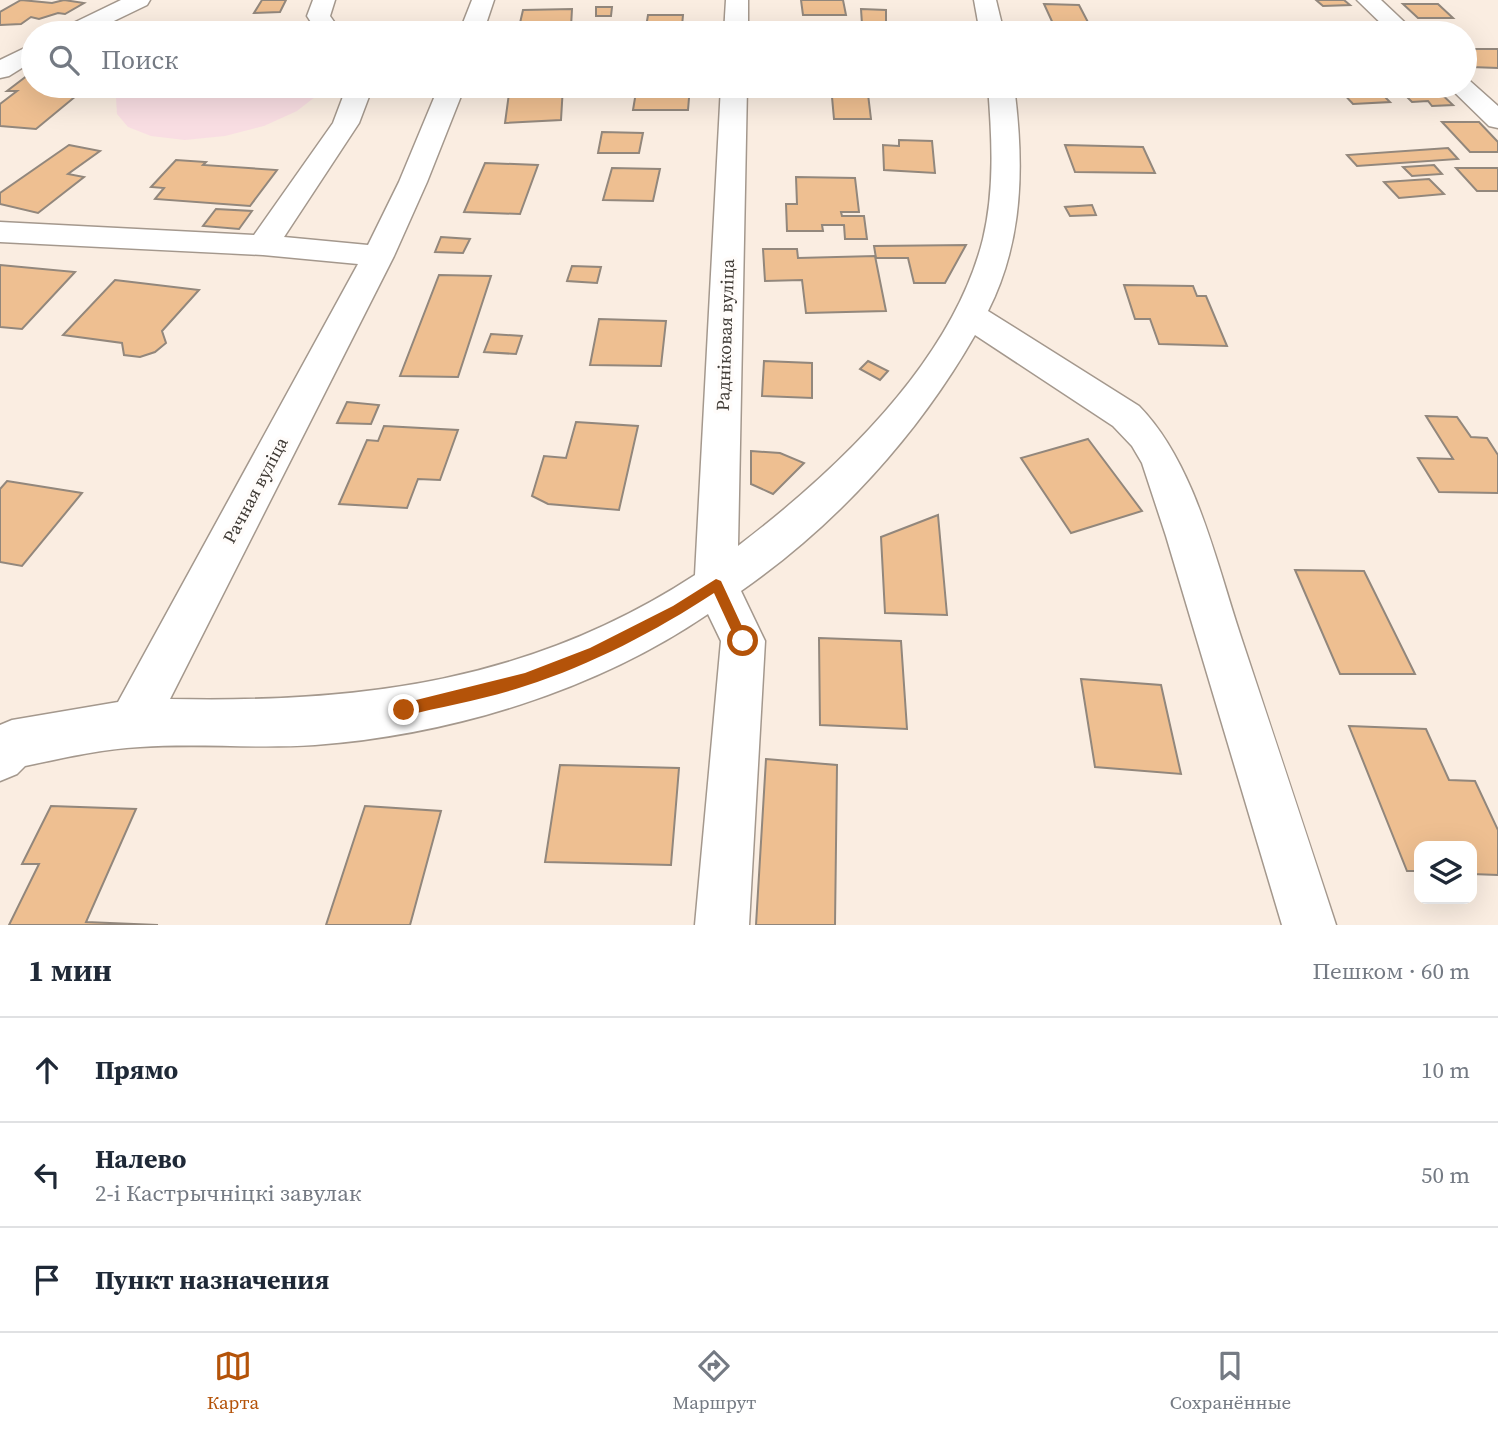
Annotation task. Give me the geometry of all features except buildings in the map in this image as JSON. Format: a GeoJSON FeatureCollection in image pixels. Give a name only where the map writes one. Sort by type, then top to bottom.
{"type":"FeatureCollection","features":[{"type":"Feature","properties":{"kind":"street"},"geometry":{"type":"LineString","coordinates":[[96,21],[139,0]]}},
{"type":"Feature","properties":{"kind":"street"},"geometry":{"type":"LineString","coordinates":[[322,21],[318,16],[324,0]]}},
{"type":"Feature","properties":{"kind":"street"},"geometry":{"type":"LineString","coordinates":[[475,21],[483,0]]}},
{"type":"Feature","properties":{"kind":"street"},"geometry":{"type":"LineString","coordinates":[[736,21],[737,0]]}},
{"type":"Feature","properties":{"kind":"street"},"geometry":{"type":"LineString","coordinates":[[985,0],[989,21]]}},
{"type":"Feature","properties":{"kind":"street"},"geometry":{"type":"LineString","coordinates":[[1368,0],[1391,21]]}},
{"type":"Feature","properties":{"kind":"street"},"geometry":{"type":"LineString","coordinates":[[0,71],[21,58]]}},
{"type":"Feature","properties":{"kind":"street"},"geometry":{"type":"LineString","coordinates":[[263,245],[346,123],[355,98]]}},
{"type":"Feature","properties":{"kind":"street","name":"Рачная вуліца"},"geometry":{"type":"LineString","coordinates":[[132,723],[378,256],[413,182],[447,98]]}},
{"type":"Feature","properties":{"kind":"street","name":"Радніковая вуліца"},"geometry":{"type":"LineString","coordinates":[[716,585],[734,98]]}},
{"type":"Feature","properties":{"kind":"street"},"geometry":{"type":"LineString","coordinates":[[0,757],[12,744],[132,723],[285,723],[404,710],[525,680],[548,671],[594,652],[666,616],[716,585],[775,542],[832,492],[896,424],[940,366],[971,316],[997,243],[1006,193],[1002,98]]}},
{"type":"Feature","properties":{"kind":"street"},"geometry":{"type":"LineString","coordinates":[[1474,98],[1498,120]]}},
{"type":"Feature","properties":{"kind":"street"},"geometry":{"type":"LineString","coordinates":[[0,232],[263,245],[378,256]]}},
{"type":"Feature","properties":{"kind":"street"},"geometry":{"type":"LineString","coordinates":[[971,316],[1126,416],[1145,436],[1160,460],[1195,562],[1309,925]]}},
{"type":"Feature","properties":{"kind":"street"},"geometry":{"type":"LineString","coordinates":[[716,585],[743,641],[722,925]]}},
{"type":"Feature","properties":{"kind":"shaded area"},"geometry":{"type":"Polygon","coordinates":[[[116,98],[314,98],[297,111],[264,126],[225,136],[185,140],[151,136],[128,127],[117,114],[116,98]]]}},
{"type":"Feature","properties":{"kind":"route"},"geometry":{"type":"LineString","coordinates":[[404,710],[525,680],[594,652],[677,610],[716,585],[743,641]]}}]}
